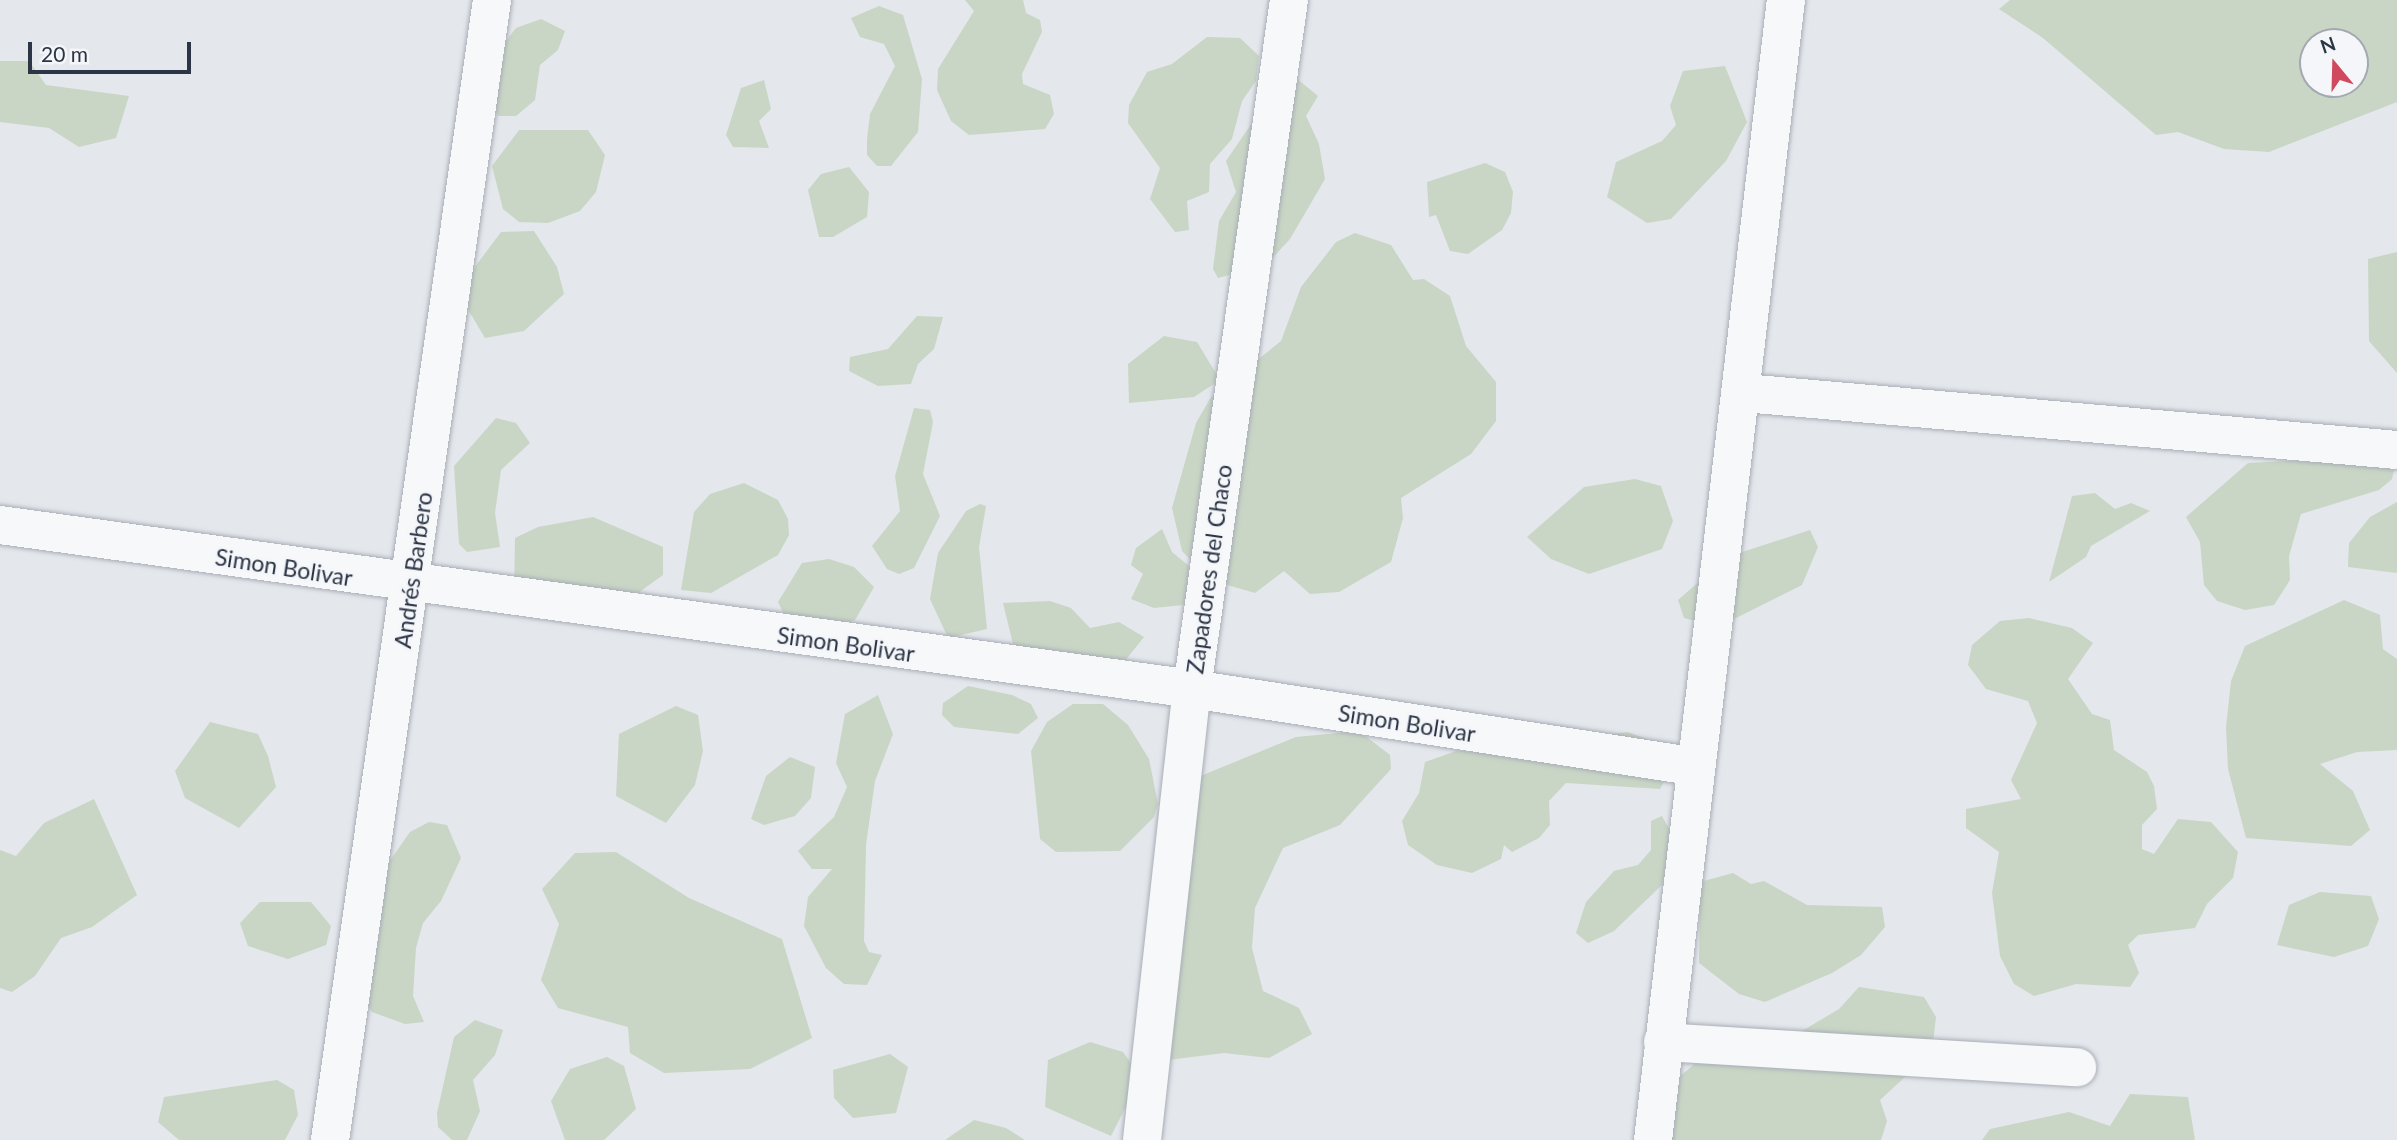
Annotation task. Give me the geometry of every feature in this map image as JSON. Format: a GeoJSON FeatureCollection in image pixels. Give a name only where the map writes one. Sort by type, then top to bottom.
{"type":"FeatureCollection","features":[{"type":"Feature","properties":{"kind":"street","name":"Andrés Barbero"},"geometry":{"type":"LineString","coordinates":[[330,1140],[412,586],[492,0]]}},
{"type":"Feature","properties":{"kind":"street","name":"Zapadores del Chaco"},"geometry":{"type":"LineString","coordinates":[[1142,1140],[1192,690],[1289,0]]}},
{"type":"Feature","properties":{"kind":"street"},"geometry":{"type":"LineString","coordinates":[[1653,1140],[1692,766],[1744,393],[1786,0]]}},
{"type":"Feature","properties":{"kind":"street"},"geometry":{"type":"LineString","coordinates":[[1744,393],[2397,450]]}},
{"type":"Feature","properties":{"kind":"street","name":"Simon Bolivar"},"geometry":{"type":"LineString","coordinates":[[0,524],[412,586],[1192,690],[1692,766]]}},
{"type":"Feature","properties":{"kind":"street"},"geometry":{"type":"LineString","coordinates":[[1663,1042],[2077,1067]]}},
{"type":"Feature","properties":{"kind":"green space"},"geometry":{"type":"Polygon","coordinates":[[[965,0],[1023,0],[1026,13],[1040,20],[1042,32],[1022,74],[1023,84],[1050,95],[1054,114],[1045,129],[969,135],[951,121],[937,90],[938,69],[974,11],[965,0]]]}},
{"type":"Feature","properties":{"kind":"green space"},"geometry":{"type":"Polygon","coordinates":[[[2010,0],[2397,0],[2397,102],[2269,152],[2224,149],[2178,132],[2156,135],[2043,38],[1999,9],[2010,0]]]}},
{"type":"Feature","properties":{"kind":"green space"},"geometry":{"type":"Polygon","coordinates":[[[879,6],[903,15],[922,79],[918,132],[891,166],[877,166],[867,155],[867,139],[870,114],[895,66],[884,44],[860,37],[851,18],[879,6]]]}},
{"type":"Feature","properties":{"kind":"green space"},"geometry":{"type":"Polygon","coordinates":[[[541,19],[565,31],[558,50],[540,65],[535,100],[516,116],[498,116],[492,104],[499,50],[516,28],[541,19]]]}},
{"type":"Feature","properties":{"kind":"green space"},"geometry":{"type":"Polygon","coordinates":[[[1207,37],[1240,38],[1259,56],[1256,81],[1242,101],[1232,139],[1210,164],[1209,192],[1187,201],[1189,230],[1175,232],[1150,199],[1160,168],[1128,123],[1129,105],[1147,72],[1172,64],[1207,37]]]}},
{"type":"Feature","properties":{"kind":"green space"},"geometry":{"type":"Polygon","coordinates":[[[0,61],[29,61],[46,85],[129,96],[116,138],[79,147],[49,128],[0,122],[0,61]]]}},
{"type":"Feature","properties":{"kind":"green space"},"geometry":{"type":"Polygon","coordinates":[[[1725,66],[1747,122],[1726,161],[1671,219],[1647,223],[1607,197],[1616,162],[1662,141],[1676,125],[1670,106],[1683,71],[1725,66]]]}},
{"type":"Feature","properties":{"kind":"green space"},"geometry":{"type":"Polygon","coordinates":[[[1296,78],[1318,96],[1306,116],[1319,144],[1325,179],[1290,239],[1266,265],[1218,278],[1213,269],[1219,221],[1236,192],[1226,161],[1256,117],[1296,78]]]}},
{"type":"Feature","properties":{"kind":"green space"},"geometry":{"type":"Polygon","coordinates":[[[764,80],[771,109],[759,121],[769,148],[733,147],[726,135],[741,88],[764,80]]]}},
{"type":"Feature","properties":{"kind":"green space"},"geometry":{"type":"Polygon","coordinates":[[[519,130],[588,130],[605,155],[596,192],[580,211],[548,223],[519,222],[503,209],[492,166],[519,130]]]}},
{"type":"Feature","properties":{"kind":"green space"},"geometry":{"type":"Polygon","coordinates":[[[1485,163],[1505,172],[1513,192],[1511,213],[1502,230],[1468,254],[1450,251],[1436,215],[1429,217],[1427,182],[1485,163]]]}},
{"type":"Feature","properties":{"kind":"green space"},"geometry":{"type":"Polygon","coordinates":[[[849,167],[869,192],[867,217],[833,237],[819,237],[808,190],[821,174],[849,167]]]}},
{"type":"Feature","properties":{"kind":"green space"},"geometry":{"type":"Polygon","coordinates":[[[534,231],[557,267],[564,294],[524,331],[485,338],[457,291],[501,232],[534,231]]]}},
{"type":"Feature","properties":{"kind":"green space"},"geometry":{"type":"Polygon","coordinates":[[[1355,233],[1391,245],[1413,280],[1424,279],[1450,296],[1466,346],[1496,382],[1496,421],[1471,454],[1401,498],[1403,518],[1391,562],[1339,592],[1310,594],[1284,571],[1255,593],[1210,580],[1182,551],[1172,508],[1196,423],[1211,397],[1281,341],[1301,287],[1336,242],[1355,233]]]}},
{"type":"Feature","properties":{"kind":"green space"},"geometry":{"type":"Polygon","coordinates":[[[2397,252],[2397,373],[2369,341],[2368,259],[2397,252]]]}},
{"type":"Feature","properties":{"kind":"green space"},"geometry":{"type":"Polygon","coordinates":[[[917,316],[943,317],[934,349],[918,364],[911,384],[878,386],[849,371],[850,357],[888,349],[917,316]]]}},
{"type":"Feature","properties":{"kind":"green space"},"geometry":{"type":"Polygon","coordinates":[[[1164,336],[1197,342],[1220,380],[1194,397],[1129,403],[1128,364],[1164,336]]]}},
{"type":"Feature","properties":{"kind":"green space"},"geometry":{"type":"Polygon","coordinates":[[[914,408],[930,410],[933,422],[923,474],[940,516],[914,568],[899,574],[887,569],[872,546],[900,511],[895,476],[914,408]]]}},
{"type":"Feature","properties":{"kind":"green space"},"geometry":{"type":"Polygon","coordinates":[[[496,418],[516,423],[530,443],[501,470],[495,513],[500,547],[467,552],[459,544],[454,466],[496,418]]]}},
{"type":"Feature","properties":{"kind":"green space"},"geometry":{"type":"Polygon","coordinates":[[[2397,456],[2392,479],[2379,490],[2301,514],[2289,556],[2290,580],[2274,605],[2245,610],[2217,601],[2204,585],[2200,542],[2186,517],[2248,463],[2397,456]]]}},
{"type":"Feature","properties":{"kind":"green space"},"geometry":{"type":"Polygon","coordinates":[[[1635,479],[1661,486],[1673,521],[1662,549],[1589,574],[1551,559],[1527,537],[1584,487],[1635,479]]]}},
{"type":"Feature","properties":{"kind":"green space"},"geometry":{"type":"Polygon","coordinates":[[[744,483],[778,500],[788,519],[789,535],[778,555],[711,593],[681,590],[694,512],[710,494],[744,483]]]}},
{"type":"Feature","properties":{"kind":"green space"},"geometry":{"type":"Polygon","coordinates":[[[2095,493],[2115,509],[2131,503],[2150,511],[2091,546],[2086,557],[2049,582],[2072,496],[2095,493]]]}},
{"type":"Feature","properties":{"kind":"green space"},"geometry":{"type":"Polygon","coordinates":[[[2397,502],[2397,573],[2348,567],[2349,543],[2370,517],[2397,502]]]}},
{"type":"Feature","properties":{"kind":"green space"},"geometry":{"type":"Polygon","coordinates":[[[980,504],[986,506],[979,547],[987,629],[948,638],[930,599],[938,553],[966,511],[980,504]]]}},
{"type":"Feature","properties":{"kind":"green space"},"geometry":{"type":"Polygon","coordinates":[[[593,517],[663,547],[663,575],[627,601],[514,596],[515,538],[538,527],[593,517]]]}},
{"type":"Feature","properties":{"kind":"green space"},"geometry":{"type":"Polygon","coordinates":[[[1162,529],[1172,552],[1195,571],[1195,592],[1183,605],[1154,608],[1131,599],[1143,574],[1131,565],[1136,548],[1162,529]]]}},
{"type":"Feature","properties":{"kind":"green space"},"geometry":{"type":"Polygon","coordinates":[[[1810,530],[1818,547],[1802,585],[1718,627],[1684,618],[1678,600],[1727,557],[1810,530]]]}},
{"type":"Feature","properties":{"kind":"green space"},"geometry":{"type":"Polygon","coordinates":[[[829,559],[854,567],[874,587],[855,620],[832,629],[790,627],[778,602],[802,563],[829,559]]]}},
{"type":"Feature","properties":{"kind":"green space"},"geometry":{"type":"Polygon","coordinates":[[[2344,600],[2380,615],[2383,649],[2397,659],[2397,750],[2357,752],[2320,764],[2353,791],[2370,830],[2351,846],[2246,838],[2228,769],[2226,727],[2231,681],[2245,646],[2344,600]]]}},
{"type":"Feature","properties":{"kind":"green space"},"geometry":{"type":"Polygon","coordinates":[[[1050,601],[1071,608],[1090,628],[1119,622],[1144,637],[1124,662],[1014,648],[1003,603],[1050,601]]]}},
{"type":"Feature","properties":{"kind":"green space"},"geometry":{"type":"Polygon","coordinates":[[[2029,618],[2072,628],[2093,643],[2068,679],[2092,714],[2110,720],[2114,750],[2147,772],[2154,786],[2157,809],[2142,825],[2142,849],[2154,854],[2178,819],[2211,822],[2238,852],[2233,878],[2207,904],[2195,928],[2138,935],[2128,945],[2139,973],[2130,987],[2076,984],[2034,996],[2014,984],[2000,956],[1992,893],[1999,852],[1966,828],[1966,809],[2021,799],[2011,780],[2037,723],[2028,701],[1986,689],[1968,665],[1972,645],[2000,621],[2029,618]]]}},
{"type":"Feature","properties":{"kind":"green space"},"geometry":{"type":"Polygon","coordinates":[[[968,686],[1012,695],[1031,704],[1038,718],[1018,734],[954,727],[942,715],[943,703],[968,686]]]}},
{"type":"Feature","properties":{"kind":"green space"},"geometry":{"type":"Polygon","coordinates":[[[878,695],[893,734],[875,781],[866,845],[864,941],[869,952],[882,955],[867,985],[844,984],[826,968],[804,926],[808,897],[832,869],[812,869],[798,851],[834,817],[847,787],[836,763],[845,714],[878,695]]]}},
{"type":"Feature","properties":{"kind":"green space"},"geometry":{"type":"Polygon","coordinates":[[[1073,704],[1103,704],[1128,725],[1149,759],[1158,804],[1154,817],[1120,851],[1056,852],[1040,839],[1031,751],[1047,722],[1073,704]]]}},
{"type":"Feature","properties":{"kind":"green space"},"geometry":{"type":"Polygon","coordinates":[[[676,706],[698,715],[703,751],[695,785],[666,823],[616,796],[619,734],[676,706]]]}},
{"type":"Feature","properties":{"kind":"green space"},"geometry":{"type":"Polygon","coordinates":[[[210,722],[258,734],[268,756],[276,787],[239,828],[185,798],[175,771],[210,722]]]}},
{"type":"Feature","properties":{"kind":"green space"},"geometry":{"type":"Polygon","coordinates":[[[1359,731],[1390,755],[1391,769],[1340,825],[1283,848],[1255,908],[1252,948],[1263,991],[1299,1008],[1312,1034],[1269,1058],[1224,1053],[1168,1060],[1187,871],[1194,853],[1178,805],[1198,777],[1296,737],[1359,731]]]}},
{"type":"Feature","properties":{"kind":"green space"},"geometry":{"type":"Polygon","coordinates":[[[1628,732],[1655,742],[1671,769],[1660,789],[1566,783],[1549,801],[1550,825],[1539,838],[1512,852],[1504,845],[1501,859],[1472,873],[1437,865],[1408,845],[1402,821],[1419,793],[1425,762],[1456,751],[1628,732]]]}},
{"type":"Feature","properties":{"kind":"green space"},"geometry":{"type":"Polygon","coordinates":[[[790,757],[815,767],[811,798],[795,816],[764,825],[751,819],[766,776],[790,757]]]}},
{"type":"Feature","properties":{"kind":"green space"},"geometry":{"type":"Polygon","coordinates":[[[94,799],[137,895],[92,927],[61,938],[35,976],[12,992],[0,988],[0,850],[16,856],[44,823],[94,799]]]}},
{"type":"Feature","properties":{"kind":"green space"},"geometry":{"type":"Polygon","coordinates":[[[1662,816],[1675,839],[1665,882],[1614,931],[1588,943],[1576,933],[1586,902],[1614,871],[1638,865],[1651,850],[1651,821],[1662,816]]]}},
{"type":"Feature","properties":{"kind":"green space"},"geometry":{"type":"Polygon","coordinates":[[[429,822],[447,825],[461,858],[441,901],[423,923],[416,948],[413,996],[424,1022],[405,1024],[372,1012],[360,994],[379,876],[410,832],[429,822]]]}},
{"type":"Feature","properties":{"kind":"green space"},"geometry":{"type":"Polygon","coordinates":[[[616,852],[689,898],[782,939],[812,1038],[750,1069],[664,1073],[630,1053],[628,1027],[558,1008],[541,980],[559,924],[542,889],[575,853],[616,852]]]}},
{"type":"Feature","properties":{"kind":"green space"},"geometry":{"type":"Polygon","coordinates":[[[1733,873],[1751,884],[1764,881],[1807,905],[1882,907],[1885,927],[1861,955],[1832,973],[1765,1002],[1739,994],[1699,963],[1700,882],[1733,873]]]}},
{"type":"Feature","properties":{"kind":"green space"},"geometry":{"type":"Polygon","coordinates":[[[2320,892],[2371,896],[2379,919],[2368,946],[2334,957],[2277,945],[2289,905],[2320,892]]]}},
{"type":"Feature","properties":{"kind":"green space"},"geometry":{"type":"Polygon","coordinates":[[[260,902],[311,902],[331,926],[326,945],[288,959],[248,946],[240,923],[260,902]]]}},
{"type":"Feature","properties":{"kind":"green space"},"geometry":{"type":"Polygon","coordinates":[[[1859,987],[1924,997],[1936,1017],[1932,1052],[1880,1100],[1887,1121],[1881,1140],[1666,1140],[1678,1078],[1699,1060],[1760,1056],[1839,1009],[1859,987]]]}},
{"type":"Feature","properties":{"kind":"green space"},"geometry":{"type":"Polygon","coordinates":[[[475,1020],[503,1030],[495,1055],[473,1080],[480,1111],[467,1140],[452,1140],[438,1127],[437,1113],[454,1037],[475,1020]]]}},
{"type":"Feature","properties":{"kind":"green space"},"geometry":{"type":"Polygon","coordinates":[[[1090,1042],[1123,1052],[1141,1077],[1111,1136],[1045,1107],[1048,1060],[1090,1042]]]}},
{"type":"Feature","properties":{"kind":"green space"},"geometry":{"type":"Polygon","coordinates":[[[890,1054],[908,1067],[896,1113],[853,1118],[834,1098],[833,1070],[890,1054]]]}},
{"type":"Feature","properties":{"kind":"green space"},"geometry":{"type":"Polygon","coordinates":[[[607,1057],[624,1066],[636,1109],[604,1140],[565,1140],[551,1101],[570,1069],[607,1057]]]}},
{"type":"Feature","properties":{"kind":"green space"},"geometry":{"type":"Polygon","coordinates":[[[277,1080],[294,1090],[298,1115],[285,1140],[179,1140],[158,1122],[164,1097],[277,1080]]]}},
{"type":"Feature","properties":{"kind":"green space"},"geometry":{"type":"Polygon","coordinates":[[[2130,1094],[2188,1097],[2195,1140],[1982,1140],[1990,1129],[2069,1112],[2110,1126],[2130,1094]]]}},
{"type":"Feature","properties":{"kind":"green space"},"geometry":{"type":"Polygon","coordinates":[[[974,1120],[1006,1128],[1025,1140],[945,1140],[974,1120]]]}}]}
